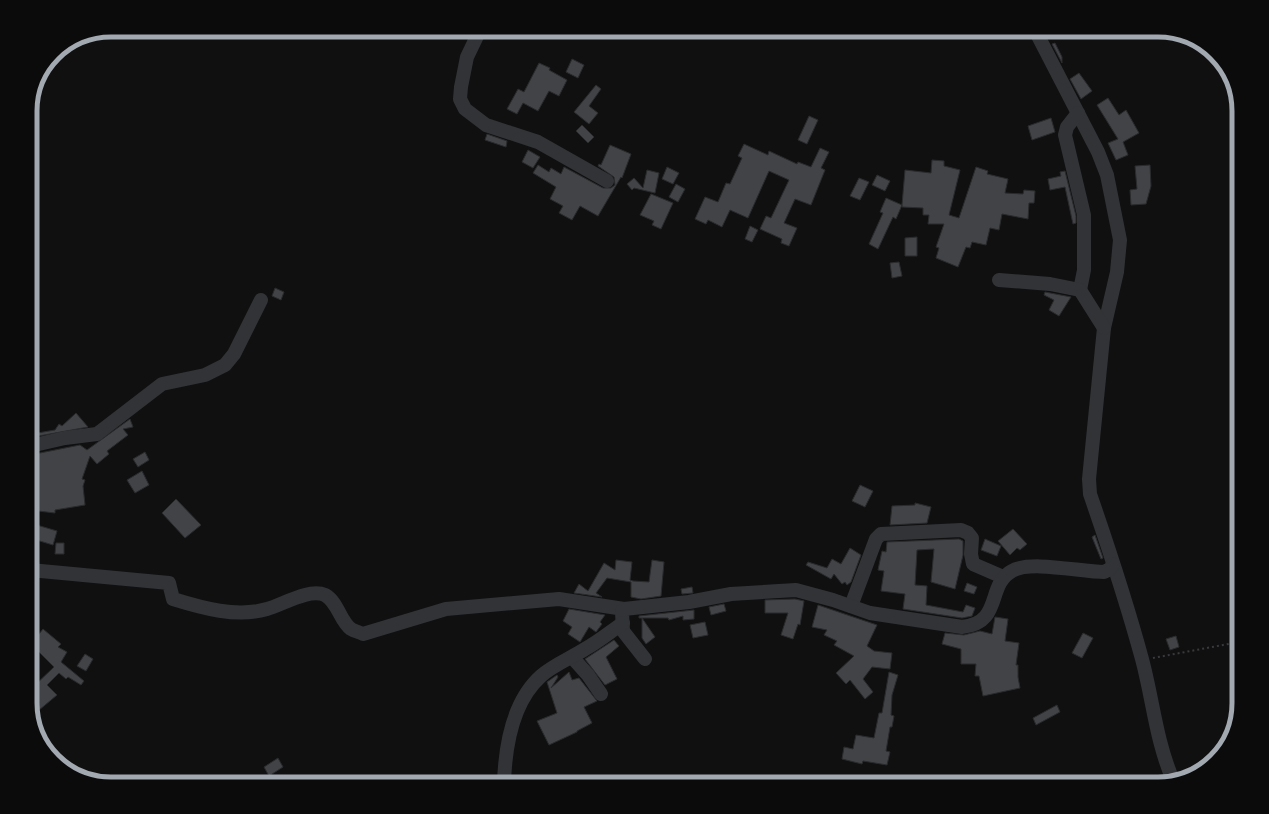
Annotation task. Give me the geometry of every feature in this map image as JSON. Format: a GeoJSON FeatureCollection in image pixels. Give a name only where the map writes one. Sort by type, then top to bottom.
{"type":"FeatureCollection","features":[{"type":"Feature","properties":{"kind":"street"},"geometry":{"type":"LineString","coordinates":[[477,37],[467,57],[461,87],[460,99],[465,109],[486,125],[538,142],[607,181]]}},
{"type":"Feature","properties":{"kind":"street"},"geometry":{"type":"LineString","coordinates":[[1039,37],[1096,147],[1107,175],[1120,240],[1117,272],[1104,328],[1089,479],[1090,494],[1142,660],[1153,715],[1172,776]]}},
{"type":"Feature","properties":{"kind":"street"},"geometry":{"type":"LineString","coordinates":[[1078,113],[1066,127],[1065,135],[1084,215],[1084,270],[1080,290],[1104,328]]}},
{"type":"Feature","properties":{"kind":"street"},"geometry":{"type":"LineString","coordinates":[[999,280],[1050,284],[1080,290]]}},
{"type":"Feature","properties":{"kind":"street"},"geometry":{"type":"LineString","coordinates":[[37,444],[70,437],[97,434],[162,384],[205,374],[225,365],[234,354],[261,300]]}},
{"type":"Feature","properties":{"kind":"street"},"geometry":{"type":"LineString","coordinates":[[851,606],[876,539],[881,534],[961,530],[968,533],[972,538],[971,554],[973,564],[1003,577]]}},
{"type":"Feature","properties":{"kind":"street"},"geometry":{"type":"LineString","coordinates":[[504,777],[505,762],[516,715],[533,684],[549,670],[572,657],[624,616],[731,594],[796,590],[870,613],[942,625],[962,627],[973,626],[981,622],[988,612],[1003,577],[1012,570],[1046,567],[1104,572],[1110,569],[1113,564]]}},
{"type":"Feature","properties":{"kind":"street"},"geometry":{"type":"LineString","coordinates":[[37,571],[169,583],[173,599],[239,614],[267,609],[286,600],[311,594],[324,595],[332,600],[351,629],[363,634],[446,609],[559,599],[624,616]]}},
{"type":"Feature","properties":{"kind":"street"},"geometry":{"type":"LineString","coordinates":[[624,616],[623,631],[645,660]]}},
{"type":"Feature","properties":{"kind":"street"},"geometry":{"type":"LineString","coordinates":[[572,657],[588,675],[601,694]]}},
{"type":"Feature","properties":{"kind":"path"},"geometry":{"type":"LineString","coordinates":[[1142,660],[1232,643]]}},
{"type":"Feature","properties":{"kind":"building"},"geometry":{"type":"Polygon","coordinates":[[[1055,43],[1062,57],[1062,63],[1052,44],[1055,43]]]}},
{"type":"Feature","properties":{"kind":"building"},"geometry":{"type":"Polygon","coordinates":[[[572,59],[584,65],[578,78],[566,72],[572,59]]]}},
{"type":"Feature","properties":{"kind":"building"},"geometry":{"type":"Polygon","coordinates":[[[539,63],[550,68],[549,70],[567,80],[559,96],[549,91],[538,111],[523,103],[517,114],[507,109],[518,89],[524,92],[539,63]]]}},
{"type":"Feature","properties":{"kind":"building"},"geometry":{"type":"Polygon","coordinates":[[[1079,73],[1092,91],[1081,99],[1070,79],[1079,73]]]}},
{"type":"Feature","properties":{"kind":"building"},"geometry":{"type":"Polygon","coordinates":[[[596,85],[601,89],[589,106],[598,113],[589,124],[574,112],[596,85]]]}},
{"type":"Feature","properties":{"kind":"building"},"geometry":{"type":"Polygon","coordinates":[[[1108,98],[1119,115],[1126,110],[1139,133],[1123,142],[1128,155],[1116,160],[1108,143],[1118,139],[1097,105],[1108,98]]]}},
{"type":"Feature","properties":{"kind":"building"},"geometry":{"type":"Polygon","coordinates":[[[809,116],[818,120],[807,144],[798,140],[809,116]]]}},
{"type":"Feature","properties":{"kind":"building"},"geometry":{"type":"Polygon","coordinates":[[[1051,118],[1055,132],[1032,140],[1028,126],[1051,118]]]}},
{"type":"Feature","properties":{"kind":"building"},"geometry":{"type":"Polygon","coordinates":[[[582,125],[594,137],[588,143],[576,131],[582,125]]]}},
{"type":"Feature","properties":{"kind":"building"},"geometry":{"type":"Polygon","coordinates":[[[487,134],[507,141],[506,147],[485,140],[487,134]]]}},
{"type":"Feature","properties":{"kind":"building"},"geometry":{"type":"Polygon","coordinates":[[[744,144],[768,155],[769,151],[797,164],[798,162],[811,167],[820,148],[829,152],[821,168],[825,170],[811,205],[795,199],[784,223],[797,228],[789,246],[781,243],[782,239],[760,229],[766,216],[771,218],[789,180],[769,171],[748,218],[730,210],[722,227],[708,220],[706,224],[695,219],[705,197],[718,202],[726,183],[730,184],[742,158],[738,156],[744,144]]]}},
{"type":"Feature","properties":{"kind":"building"},"geometry":{"type":"Polygon","coordinates":[[[610,145],[631,154],[622,178],[621,177],[598,216],[580,206],[572,220],[559,213],[563,206],[550,199],[556,187],[533,173],[538,165],[549,172],[551,168],[561,174],[564,167],[603,188],[611,188],[615,185],[614,177],[598,166],[599,164],[601,165],[610,145]]]}},
{"type":"Feature","properties":{"kind":"building"},"geometry":{"type":"Polygon","coordinates":[[[528,150],[540,157],[533,168],[522,162],[528,150]]]}},
{"type":"Feature","properties":{"kind":"building"},"geometry":{"type":"Polygon","coordinates":[[[932,160],[944,161],[944,166],[960,170],[949,215],[959,218],[976,167],[988,171],[987,174],[1008,179],[1005,193],[1023,194],[1024,190],[1035,191],[1034,203],[1029,203],[1028,219],[1002,214],[999,230],[990,228],[986,245],[972,242],[970,248],[966,247],[958,267],[936,258],[939,248],[936,247],[944,224],[928,224],[929,215],[923,215],[923,208],[902,207],[905,170],[931,173],[932,160]]]}},
{"type":"Feature","properties":{"kind":"building"},"geometry":{"type":"Polygon","coordinates":[[[1150,165],[1151,186],[1146,204],[1131,205],[1130,190],[1137,189],[1135,166],[1150,165]]]}},
{"type":"Feature","properties":{"kind":"building"},"geometry":{"type":"Polygon","coordinates":[[[667,167],[679,173],[673,184],[662,179],[667,167]]]}},
{"type":"Feature","properties":{"kind":"building"},"geometry":{"type":"Polygon","coordinates":[[[647,170],[659,173],[655,193],[634,188],[632,190],[627,184],[634,178],[643,188],[647,170]]]}},
{"type":"Feature","properties":{"kind":"building"},"geometry":{"type":"Polygon","coordinates":[[[1065,171],[1076,216],[1076,223],[1073,224],[1065,187],[1050,190],[1048,179],[1061,176],[1060,172],[1065,171]]]}},
{"type":"Feature","properties":{"kind":"building"},"geometry":{"type":"Polygon","coordinates":[[[877,175],[890,181],[885,191],[872,185],[877,175]]]}},
{"type":"Feature","properties":{"kind":"building"},"geometry":{"type":"Polygon","coordinates":[[[859,178],[869,182],[860,200],[850,196],[859,178]]]}},
{"type":"Feature","properties":{"kind":"building"},"geometry":{"type":"Polygon","coordinates":[[[676,184],[685,189],[678,202],[669,197],[676,184]]]}},
{"type":"Feature","properties":{"kind":"building"},"geometry":{"type":"Polygon","coordinates":[[[651,194],[673,203],[661,229],[652,225],[654,221],[640,215],[651,194]]]}},
{"type":"Feature","properties":{"kind":"building"},"geometry":{"type":"Polygon","coordinates":[[[886,198],[902,205],[896,219],[893,217],[878,249],[869,244],[883,213],[880,212],[886,198]]]}},
{"type":"Feature","properties":{"kind":"building"},"geometry":{"type":"Polygon","coordinates":[[[750,226],[758,230],[752,242],[745,239],[750,226]]]}},
{"type":"Feature","properties":{"kind":"building"},"geometry":{"type":"Polygon","coordinates":[[[917,237],[917,256],[905,256],[905,238],[917,237]]]}},
{"type":"Feature","properties":{"kind":"building"},"geometry":{"type":"Polygon","coordinates":[[[899,262],[902,276],[892,278],[890,263],[899,262]]]}},
{"type":"Feature","properties":{"kind":"building"},"geometry":{"type":"Polygon","coordinates":[[[275,288],[284,292],[281,300],[272,296],[275,288]]]}},
{"type":"Feature","properties":{"kind":"building"},"geometry":{"type":"Polygon","coordinates":[[[1045,292],[1071,297],[1059,316],[1049,310],[1054,300],[1044,295],[1045,292]]]}},
{"type":"Feature","properties":{"kind":"building"},"geometry":{"type":"Polygon","coordinates":[[[76,413],[88,427],[37,436],[37,433],[55,430],[59,424],[62,426],[76,413]]]}},
{"type":"Feature","properties":{"kind":"building"},"geometry":{"type":"Polygon","coordinates":[[[130,419],[133,427],[123,429],[128,435],[107,451],[109,454],[97,464],[90,456],[82,479],[85,480],[83,486],[85,505],[55,510],[55,513],[37,511],[37,454],[80,445],[87,450],[130,419]]]}},
{"type":"Feature","properties":{"kind":"building"},"geometry":{"type":"Polygon","coordinates":[[[145,452],[149,460],[138,467],[133,459],[145,452]]]}},
{"type":"Feature","properties":{"kind":"building"},"geometry":{"type":"Polygon","coordinates":[[[142,471],[149,485],[135,493],[127,480],[142,471]]]}},
{"type":"Feature","properties":{"kind":"building"},"geometry":{"type":"Polygon","coordinates":[[[860,485],[873,491],[865,507],[852,501],[860,485]]]}},
{"type":"Feature","properties":{"kind":"building"},"geometry":{"type":"Polygon","coordinates":[[[176,499],[201,525],[185,538],[162,513],[176,499]]]}},
{"type":"Feature","properties":{"kind":"building"},"geometry":{"type":"Polygon","coordinates":[[[915,503],[931,507],[927,523],[890,525],[892,506],[915,505],[915,503]]]}},
{"type":"Feature","properties":{"kind":"building"},"geometry":{"type":"Polygon","coordinates":[[[37,525],[57,531],[53,545],[37,540],[37,525]]]}},
{"type":"Feature","properties":{"kind":"building"},"geometry":{"type":"Polygon","coordinates":[[[1013,529],[1027,544],[1020,550],[1017,548],[1010,555],[998,541],[1013,529]]]}},
{"type":"Feature","properties":{"kind":"building"},"geometry":{"type":"Polygon","coordinates":[[[1095,535],[1103,558],[1101,559],[1092,537],[1095,535]]]}},
{"type":"Feature","properties":{"kind":"building"},"geometry":{"type":"Polygon","coordinates":[[[959,539],[963,541],[963,555],[955,589],[931,582],[934,549],[917,550],[915,585],[927,586],[926,605],[963,612],[966,605],[975,608],[972,616],[962,618],[903,609],[905,594],[881,591],[884,571],[878,570],[882,551],[886,552],[887,542],[959,539]]]}},
{"type":"Feature","properties":{"kind":"building"},"geometry":{"type":"Polygon","coordinates":[[[985,539],[1001,546],[997,556],[981,550],[985,539]]]}},
{"type":"Feature","properties":{"kind":"building"},"geometry":{"type":"Polygon","coordinates":[[[56,543],[64,543],[64,554],[55,554],[56,543]]]}},
{"type":"Feature","properties":{"kind":"building"},"geometry":{"type":"Polygon","coordinates":[[[850,548],[861,555],[851,582],[847,585],[845,582],[842,584],[834,574],[831,579],[806,565],[808,562],[827,568],[832,559],[841,564],[850,548]]]}},
{"type":"Feature","properties":{"kind":"building"},"geometry":{"type":"Polygon","coordinates":[[[616,560],[632,562],[630,580],[649,582],[652,560],[664,562],[661,596],[641,599],[631,597],[631,582],[607,578],[596,593],[602,597],[574,593],[579,584],[588,591],[604,563],[615,570],[616,560]]]}},
{"type":"Feature","properties":{"kind":"building"},"geometry":{"type":"Polygon","coordinates":[[[967,583],[977,587],[974,594],[964,591],[967,583]]]}},
{"type":"Feature","properties":{"kind":"building"},"geometry":{"type":"Polygon","coordinates":[[[692,587],[693,593],[682,594],[681,589],[692,587]]]}},
{"type":"Feature","properties":{"kind":"building"},"geometry":{"type":"Polygon","coordinates":[[[795,599],[804,601],[800,625],[798,624],[793,639],[781,635],[788,613],[765,613],[765,600],[795,599]]]}},
{"type":"Feature","properties":{"kind":"building"},"geometry":{"type":"Polygon","coordinates":[[[724,604],[726,611],[711,615],[709,607],[724,604]]]}},
{"type":"Feature","properties":{"kind":"building"},"geometry":{"type":"Polygon","coordinates":[[[818,605],[877,625],[867,646],[874,651],[892,653],[890,669],[872,667],[863,679],[873,692],[865,699],[850,680],[846,684],[836,673],[854,656],[834,645],[837,641],[824,635],[827,630],[812,627],[818,605]]]}},
{"type":"Feature","properties":{"kind":"building"},"geometry":{"type":"Polygon","coordinates":[[[569,609],[605,615],[600,622],[602,624],[596,632],[589,627],[580,642],[568,634],[572,627],[563,621],[569,609]]]}},
{"type":"Feature","properties":{"kind":"building"},"geometry":{"type":"Polygon","coordinates":[[[694,610],[694,619],[683,620],[683,616],[669,620],[668,618],[639,618],[639,616],[694,610]]]}},
{"type":"Feature","properties":{"kind":"building"},"geometry":{"type":"Polygon","coordinates":[[[995,617],[1008,619],[1005,641],[1019,643],[1016,665],[1018,665],[1020,688],[983,696],[979,676],[975,676],[976,664],[961,664],[961,649],[942,644],[945,633],[964,635],[980,631],[992,634],[995,617]]]}},
{"type":"Feature","properties":{"kind":"building"},"geometry":{"type":"Polygon","coordinates":[[[642,618],[655,637],[646,644],[642,638],[642,618]]]}},
{"type":"Feature","properties":{"kind":"building"},"geometry":{"type":"Polygon","coordinates":[[[705,622],[708,635],[693,638],[690,625],[705,622]]]}},
{"type":"Feature","properties":{"kind":"building"},"geometry":{"type":"Polygon","coordinates":[[[43,629],[61,644],[58,647],[67,652],[61,662],[84,681],[81,685],[68,677],[66,679],[59,673],[47,685],[57,695],[38,711],[37,683],[54,667],[37,650],[37,636],[43,629]]]}},
{"type":"Feature","properties":{"kind":"building"},"geometry":{"type":"Polygon","coordinates":[[[1083,633],[1093,638],[1082,658],[1072,653],[1083,633]]]}},
{"type":"Feature","properties":{"kind":"building"},"geometry":{"type":"Polygon","coordinates":[[[1176,636],[1179,647],[1170,650],[1166,639],[1176,636]]]}},
{"type":"Feature","properties":{"kind":"building"},"geometry":{"type":"Polygon","coordinates":[[[614,640],[619,646],[606,657],[617,679],[605,685],[585,659],[614,640]]]}},
{"type":"Feature","properties":{"kind":"building"},"geometry":{"type":"Polygon","coordinates":[[[85,654],[93,659],[86,671],[77,666],[85,654]]]}},
{"type":"Feature","properties":{"kind":"building"},"geometry":{"type":"Polygon","coordinates":[[[569,672],[572,680],[579,678],[597,701],[584,707],[592,723],[549,745],[537,721],[557,713],[547,682],[557,675],[558,677],[551,688],[569,672]]]}},
{"type":"Feature","properties":{"kind":"building"},"geometry":{"type":"Polygon","coordinates":[[[889,672],[898,675],[892,695],[891,715],[894,716],[892,727],[890,727],[886,751],[890,752],[887,765],[863,761],[862,764],[842,759],[844,747],[853,749],[856,735],[874,738],[879,713],[882,713],[889,672]]]}},
{"type":"Feature","properties":{"kind":"building"},"geometry":{"type":"Polygon","coordinates":[[[1057,705],[1060,712],[1036,725],[1033,718],[1057,705]]]}},
{"type":"Feature","properties":{"kind":"building"},"geometry":{"type":"Polygon","coordinates":[[[278,758],[283,767],[269,776],[264,767],[278,758]]]}}]}
